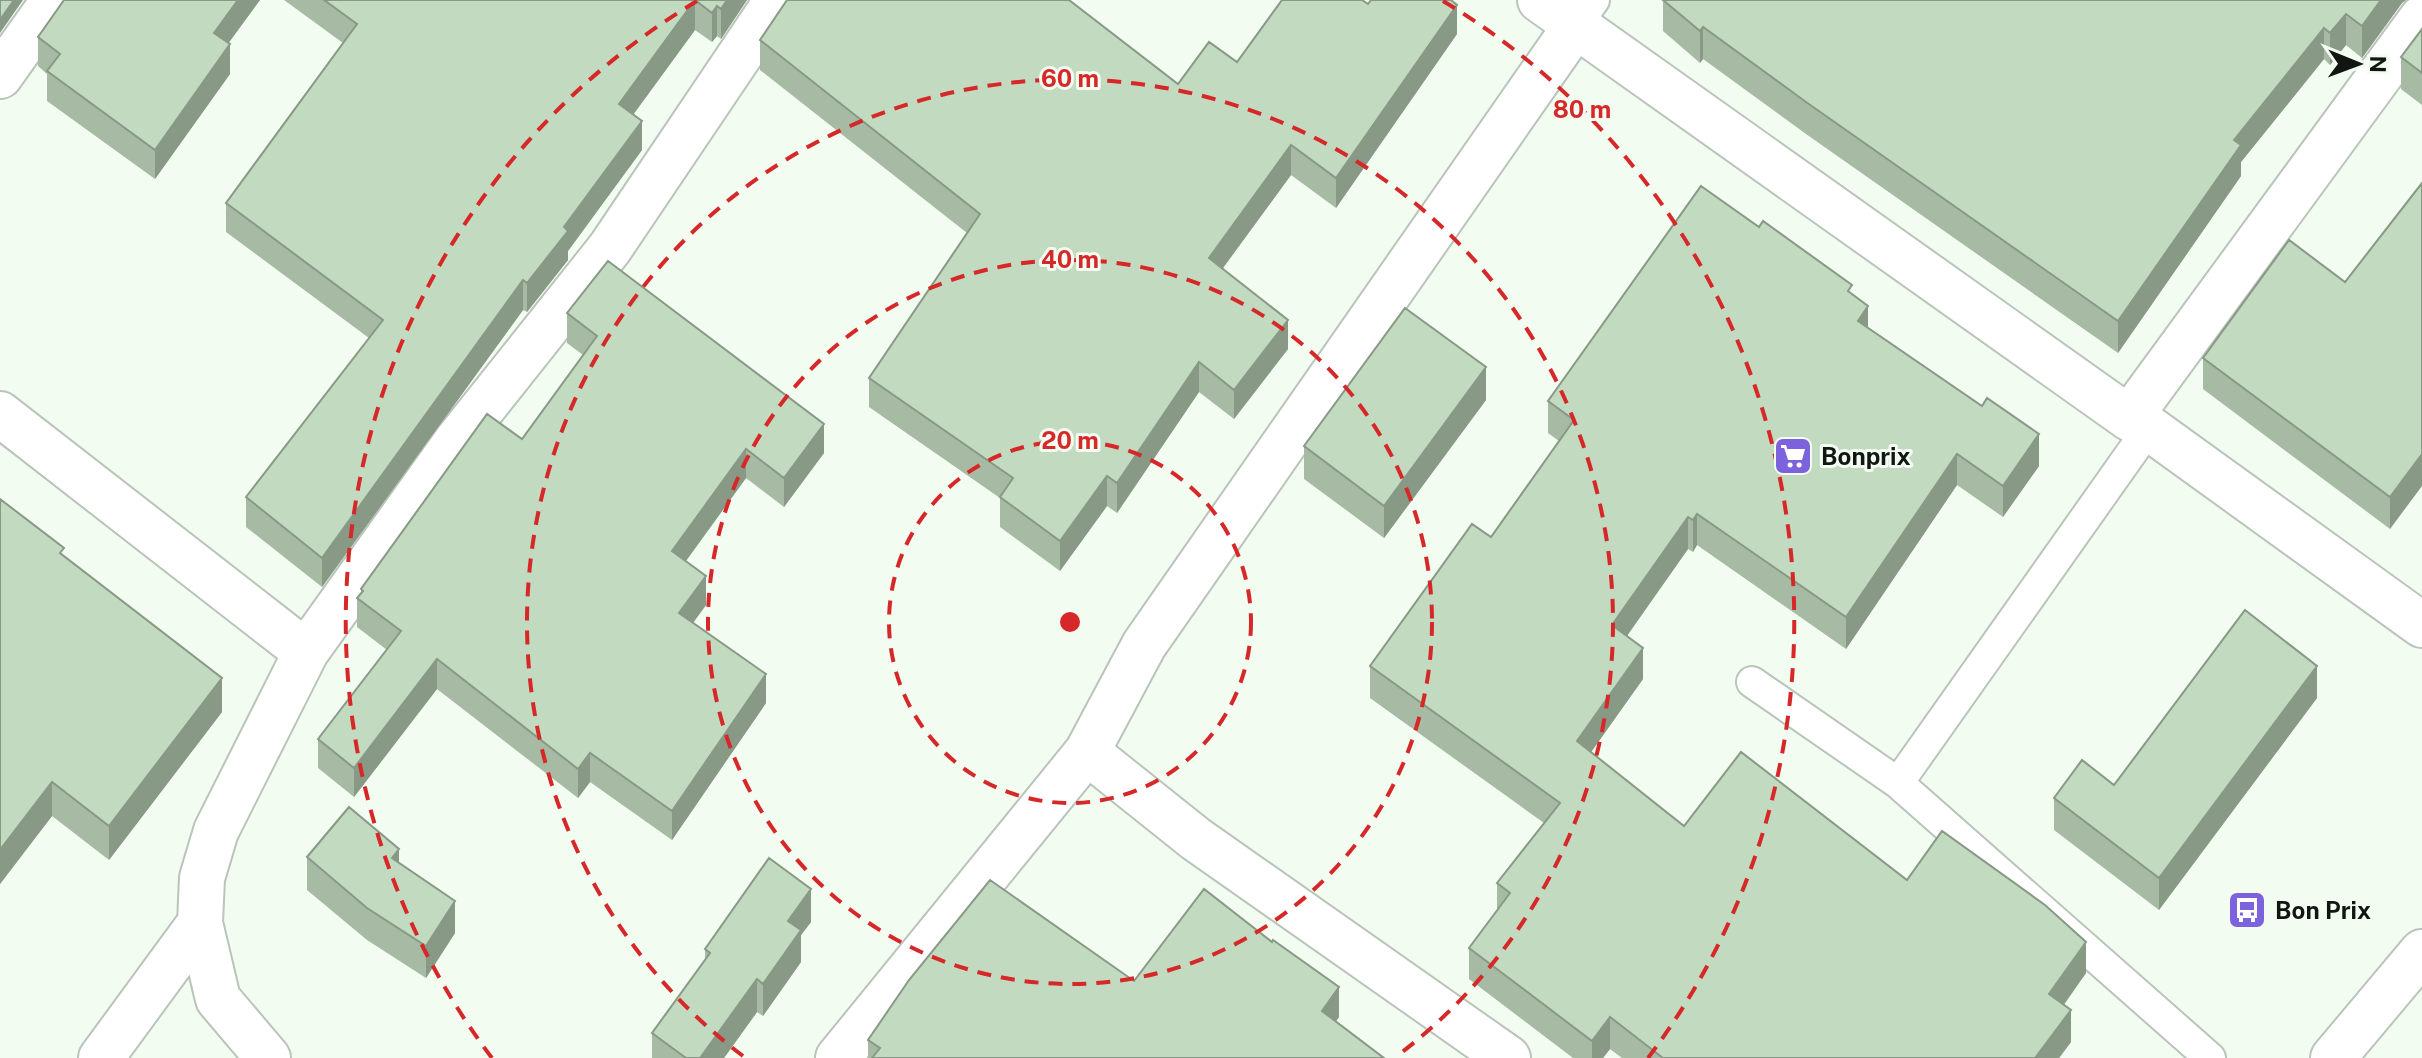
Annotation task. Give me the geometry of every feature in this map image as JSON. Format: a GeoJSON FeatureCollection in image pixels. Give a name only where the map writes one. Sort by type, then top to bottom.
{"type":"FeatureCollection","features":[{"type":"Feature","properties":{"kind":"street"},"geometry":{"type":"LineString","coordinates":[[0,76],[54,0]]}},
{"type":"Feature","properties":{"kind":"street"},"geometry":{"type":"LineString","coordinates":[[268,1058],[218,999],[200,923],[202,878],[216,831],[306,652],[455,443],[610,248],[777,0]]}},
{"type":"Feature","properties":{"kind":"street"},"geometry":{"type":"LineString","coordinates":[[1540,0],[1585,13],[2139,423],[2422,625]]}},
{"type":"Feature","properties":{"kind":"street"},"geometry":{"type":"LineString","coordinates":[[838,1058],[1087,752],[1144,645],[1585,13]]}},
{"type":"Feature","properties":{"kind":"street"},"geometry":{"type":"LineString","coordinates":[[2139,423],[2422,18]]}},
{"type":"Feature","properties":{"kind":"street"},"geometry":{"type":"LineString","coordinates":[[0,414],[306,652]]}},
{"type":"Feature","properties":{"kind":"street"},"geometry":{"type":"LineString","coordinates":[[1087,752],[1196,839],[1508,1058]]}},
{"type":"Feature","properties":{"kind":"street"},"geometry":{"type":"LineString","coordinates":[[101,1058],[200,923]]}},
{"type":"Feature","properties":{"kind":"street"},"geometry":{"type":"LineString","coordinates":[[2333,1058],[2422,952]]}},
{"type":"Feature","properties":{"kind":"lane"},"geometry":{"type":"LineString","coordinates":[[1898,783],[2139,423]]}},
{"type":"Feature","properties":{"kind":"lane"},"geometry":{"type":"LineString","coordinates":[[1752,682],[1898,783],[2210,1058]]}},
{"type":"Feature","properties":{"kind":"building"},"geometry":{"type":"Polygon","coordinates":[[[0,0],[14,0],[0,20],[0,0]]]}},
{"type":"Feature","properties":{"kind":"building"},"geometry":{"type":"Polygon","coordinates":[[[64,0],[238,0],[214,33],[230,44],[155,150],[47,71],[60,54],[38,37],[64,0]]]}},
{"type":"Feature","properties":{"kind":"building"},"geometry":{"type":"Polygon","coordinates":[[[324,0],[695,0],[619,104],[642,121],[564,227],[568,231],[527,283],[523,280],[322,558],[246,497],[383,320],[226,203],[357,24],[324,0]]]}},
{"type":"Feature","properties":{"kind":"building"},"geometry":{"type":"Polygon","coordinates":[[[695,0],[727,0],[721,9],[717,6],[712,13],[695,0]]]}},
{"type":"Feature","properties":{"kind":"building"},"geometry":{"type":"Polygon","coordinates":[[[787,0],[1069,0],[1178,84],[1209,42],[1237,62],[1282,0],[1362,0],[1368,4],[1371,0],[1451,0],[1457,5],[1336,178],[1291,145],[1209,258],[1288,320],[1234,390],[1199,362],[1117,483],[1107,476],[1060,541],[1000,497],[1013,478],[869,378],[980,214],[760,40],[787,0]]]}},
{"type":"Feature","properties":{"kind":"building"},"geometry":{"type":"Polygon","coordinates":[[[1663,0],[2381,0],[2362,26],[2346,14],[2330,33],[2324,28],[2234,140],[2241,145],[2118,321],[1703,27],[1700,31],[1663,0]]]}},
{"type":"Feature","properties":{"kind":"building"},"geometry":{"type":"Polygon","coordinates":[[[2422,29],[2422,73],[2401,57],[2422,29]]]}},
{"type":"Feature","properties":{"kind":"building"},"geometry":{"type":"Polygon","coordinates":[[[2422,183],[2422,454],[2390,497],[2203,358],[2289,240],[2345,282],[2422,183]]]}},
{"type":"Feature","properties":{"kind":"building"},"geometry":{"type":"Polygon","coordinates":[[[1701,186],[1759,227],[1763,221],[1852,285],[1848,291],[1868,306],[1858,321],[1982,406],[1987,398],[2039,434],[2003,486],[1957,454],[1846,617],[1697,514],[1693,520],[1688,517],[1612,625],[1643,648],[1577,741],[1684,826],[1741,752],[1907,880],[1942,831],[2045,905],[2086,942],[2049,994],[2071,1010],[2035,1058],[1663,1058],[1610,1017],[1592,1041],[1469,948],[1510,893],[1497,883],[1560,803],[1370,666],[1472,524],[1491,537],[1574,420],[1548,401],[1701,186]]]}},
{"type":"Feature","properties":{"kind":"building"},"geometry":{"type":"Polygon","coordinates":[[[608,261],[824,424],[784,478],[746,449],[672,551],[706,576],[679,613],[766,674],[672,811],[590,753],[578,769],[437,659],[354,768],[318,739],[401,631],[357,598],[363,591],[361,589],[487,414],[522,439],[597,336],[567,313],[608,261]]]}},
{"type":"Feature","properties":{"kind":"building"},"geometry":{"type":"Polygon","coordinates":[[[1405,308],[1486,367],[1384,506],[1304,446],[1405,308]]]}},
{"type":"Feature","properties":{"kind":"building"},"geometry":{"type":"Polygon","coordinates":[[[0,499],[64,548],[60,553],[222,678],[109,826],[52,782],[0,850],[0,499]]]}},
{"type":"Feature","properties":{"kind":"building"},"geometry":{"type":"Polygon","coordinates":[[[2245,610],[2317,666],[2159,878],[2054,798],[2082,760],[2114,785],[2245,610]]]}},
{"type":"Feature","properties":{"kind":"building"},"geometry":{"type":"Polygon","coordinates":[[[349,807],[399,849],[392,858],[455,901],[426,946],[367,908],[307,857],[349,807]]]}},
{"type":"Feature","properties":{"kind":"building"},"geometry":{"type":"Polygon","coordinates":[[[769,858],[811,889],[788,921],[801,930],[763,984],[757,979],[700,1058],[686,1058],[652,1033],[710,953],[705,949],[769,858]]]}},
{"type":"Feature","properties":{"kind":"building"},"geometry":{"type":"Polygon","coordinates":[[[990,880],[1134,981],[1204,889],[1272,942],[1339,987],[1322,1011],[1384,1058],[872,1058],[880,1048],[868,1040],[909,980],[990,880]]]}},
{"type":"Feature","properties":{"kind":"place","name":"Bonprix"},"geometry":{"type":"Point","coordinates":[1793,456]}},
{"type":"Feature","properties":{"kind":"place","name":"Bon Prix"},"geometry":{"type":"Point","coordinates":[2247,910]}}]}
